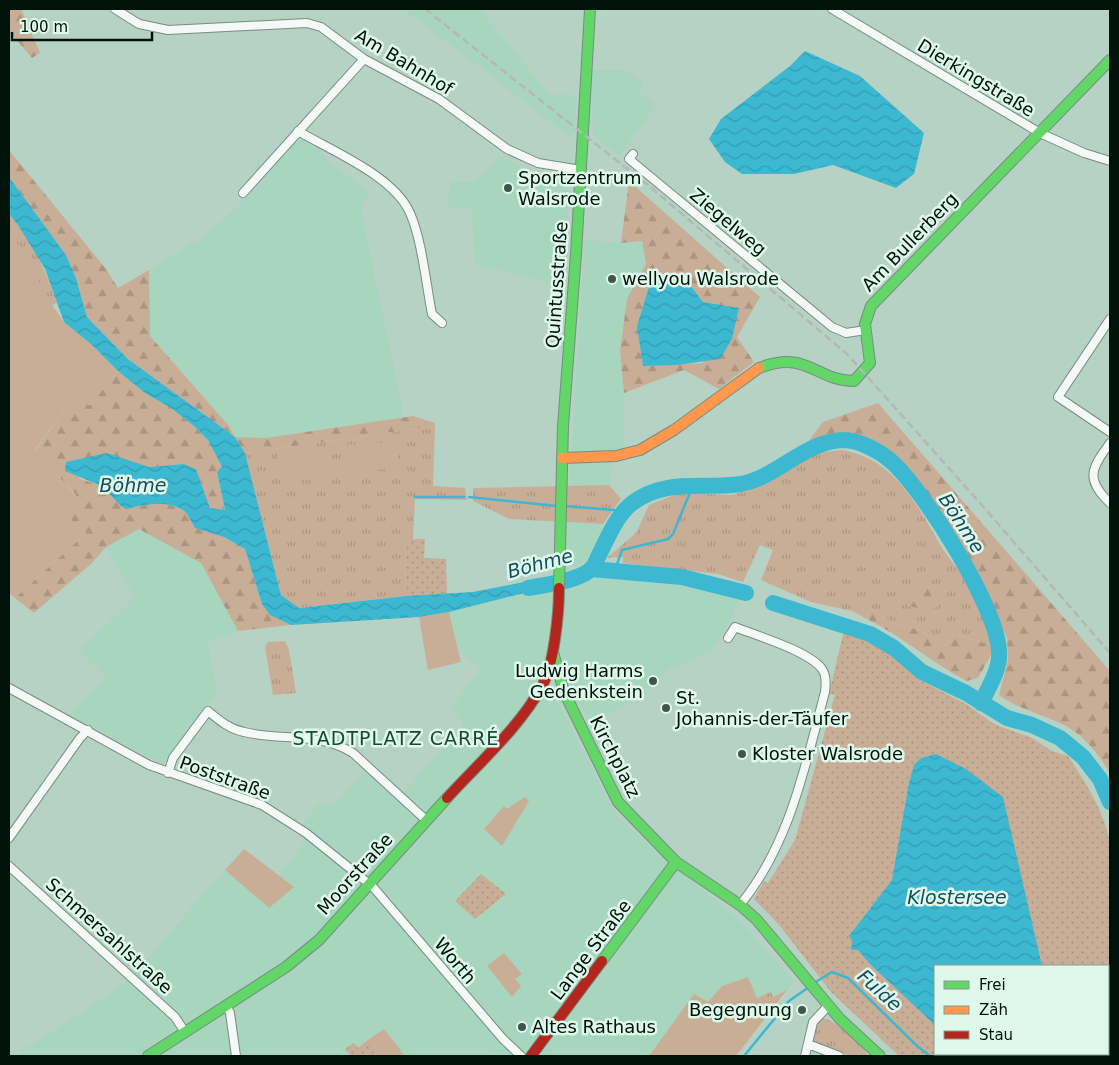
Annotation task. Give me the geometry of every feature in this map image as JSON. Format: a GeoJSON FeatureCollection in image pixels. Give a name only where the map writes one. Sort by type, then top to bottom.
{"type":"FeatureCollection","features":[{"type":"Feature","properties":{"kind":"main road","name":"Quintusstraße"},"geometry":{"type":"LineString","coordinates":[[552,651],[559,588],[562,458],[590,9]]}},
{"type":"Feature","properties":{"kind":"main road","name":"Am Bullerberg"},"geometry":{"type":"LineString","coordinates":[[562,458],[616,456],[640,450],[674,430],[753,370],[771,363],[790,361],[806,364],[844,380],[854,380],[870,363],[865,318],[871,306],[1110,60]]}},
{"type":"Feature","properties":{"kind":"main road","name":"Moorstraße"},"geometry":{"type":"LineString","coordinates":[[148,1056],[300,957],[319,940],[368,883],[523,714],[543,685],[552,651]]}},
{"type":"Feature","properties":{"kind":"main road","name":"Kirchplatz"},"geometry":{"type":"LineString","coordinates":[[552,651],[562,687],[618,802],[676,862],[740,905],[769,933],[829,1006],[879,1056]]}},
{"type":"Feature","properties":{"kind":"main road"},"geometry":{"type":"LineString","coordinates":[[543,685],[562,687]]}},
{"type":"Feature","properties":{"kind":"main road","name":"Lange Straße"},"geometry":{"type":"LineString","coordinates":[[531,1056],[676,862]]}},
{"type":"Feature","properties":{"kind":"street","name":"Am Bahnhof"},"geometry":{"type":"LineString","coordinates":[[115,9],[139,24],[168,30],[312,24],[321,27],[364,59],[440,99],[493,141],[520,156],[538,163],[580,170]]}},
{"type":"Feature","properties":{"kind":"street","name":"Dierkingstraße"},"geometry":{"type":"LineString","coordinates":[[832,9],[1040,133],[1084,153],[1110,161]]}},
{"type":"Feature","properties":{"kind":"street"},"geometry":{"type":"LineString","coordinates":[[243,193],[364,59]]}},
{"type":"Feature","properties":{"kind":"street"},"geometry":{"type":"LineString","coordinates":[[298,131],[372,174],[400,197],[410,212],[415,226],[432,314],[442,323]]}},
{"type":"Feature","properties":{"kind":"street","name":"Ziegelweg"},"geometry":{"type":"LineString","coordinates":[[633,154],[629,158],[832,327],[846,333],[866,330]]}},
{"type":"Feature","properties":{"kind":"street"},"geometry":{"type":"LineString","coordinates":[[1110,319],[1058,397],[1110,432]]}},
{"type":"Feature","properties":{"kind":"street"},"geometry":{"type":"LineString","coordinates":[[1110,443],[1097,460],[1092,479],[1096,488],[1110,503]]}},
{"type":"Feature","properties":{"kind":"street"},"geometry":{"type":"LineString","coordinates":[[728,638],[735,627],[794,651],[809,659],[822,670],[826,681],[825,692],[801,784],[787,826],[740,905]]}},
{"type":"Feature","properties":{"kind":"street","name":"Poststraße"},"geometry":{"type":"LineString","coordinates":[[9,688],[65,720],[88,730],[149,766],[271,810],[321,844],[368,883]]}},
{"type":"Feature","properties":{"kind":"street"},"geometry":{"type":"LineString","coordinates":[[168,773],[173,758],[208,711],[224,724],[244,732],[316,740],[342,746],[353,753],[426,820]]}},
{"type":"Feature","properties":{"kind":"street"},"geometry":{"type":"LineString","coordinates":[[9,838],[80,738],[88,730]]}},
{"type":"Feature","properties":{"kind":"street","name":"Schmersahlstraße"},"geometry":{"type":"LineString","coordinates":[[9,866],[168,1011],[186,1032]]}},
{"type":"Feature","properties":{"kind":"street","name":"Worth"},"geometry":{"type":"LineString","coordinates":[[368,883],[503,1039],[521,1056]]}},
{"type":"Feature","properties":{"kind":"street"},"geometry":{"type":"LineString","coordinates":[[226,1005],[230,1013],[236,1056]]}},
{"type":"Feature","properties":{"kind":"street"},"geometry":{"type":"LineString","coordinates":[[805,1056],[813,1022],[829,1006]]}},
{"type":"Feature","properties":{"kind":"street"},"geometry":{"type":"LineString","coordinates":[[808,1044],[839,1056]]}},
{"type":"Feature","properties":{"kind":"shaded area"},"geometry":{"type":"Polygon","coordinates":[[[404,9],[479,9],[552,98],[557,94],[577,96],[573,139],[404,9]]]}},
{"type":"Feature","properties":{"kind":"shaded area"},"geometry":{"type":"Polygon","coordinates":[[[592,70],[624,70],[644,83],[638,92],[656,105],[619,156],[593,135],[592,70]]]}},
{"type":"Feature","properties":{"kind":"shaded area"},"geometry":{"type":"Polygon","coordinates":[[[300,136],[369,194],[360,206],[402,407],[400,418],[266,438],[235,437],[229,426],[150,336],[149,270],[208,234],[257,188],[300,136]]]}},
{"type":"Feature","properties":{"kind":"shaded area"},"geometry":{"type":"Polygon","coordinates":[[[499,156],[536,176],[562,182],[569,193],[564,286],[475,264],[472,209],[448,207],[450,182],[471,182],[481,176],[499,156]]]}},
{"type":"Feature","properties":{"kind":"shaded area"},"geometry":{"type":"Polygon","coordinates":[[[585,240],[621,243],[642,241],[646,264],[627,299],[620,351],[624,393],[624,455],[612,459],[609,485],[569,486],[585,240]]]}},
{"type":"Feature","properties":{"kind":"shaded area"},"geometry":{"type":"Polygon","coordinates":[[[566,523],[603,524],[600,542],[593,554],[581,563],[566,566],[566,523]]]}},
{"type":"Feature","properties":{"kind":"shaded area"},"geometry":{"type":"Polygon","coordinates":[[[139,529],[201,563],[238,631],[207,642],[217,691],[164,764],[68,715],[106,677],[79,651],[135,598],[106,547],[139,529]]]}},
{"type":"Feature","properties":{"kind":"shaded area"},"geometry":{"type":"Polygon","coordinates":[[[601,574],[683,583],[741,596],[727,627],[711,651],[681,666],[668,669],[644,695],[592,721],[572,698],[565,684],[555,645],[559,616],[567,586],[590,576],[601,574]]]}},
{"type":"Feature","properties":{"kind":"shaded area"},"geometry":{"type":"Polygon","coordinates":[[[548,587],[553,594],[545,677],[550,691],[616,815],[665,860],[732,913],[750,931],[794,982],[787,990],[773,997],[770,992],[757,998],[722,986],[708,1002],[694,994],[649,1056],[14,1056],[124,985],[225,870],[269,908],[294,887],[279,875],[307,839],[297,832],[321,801],[333,807],[365,771],[397,801],[464,725],[451,708],[481,668],[459,651],[449,612],[548,587]]]}},
{"type":"Feature","properties":{"kind":"green space"},"geometry":{"type":"Polygon","coordinates":[[[9,9],[21,9],[40,53],[32,58],[9,31],[9,9]]]}},
{"type":"Feature","properties":{"kind":"green space"},"geometry":{"type":"Polygon","coordinates":[[[400,55],[408,57],[414,62],[412,65],[402,68],[391,62],[400,55]]]}},
{"type":"Feature","properties":{"kind":"green space"},"geometry":{"type":"Polygon","coordinates":[[[9,150],[106,269],[118,288],[149,270],[150,336],[229,426],[235,437],[128,359],[87,317],[76,278],[66,255],[9,177],[9,150]]]}},
{"type":"Feature","properties":{"kind":"green space"},"geometry":{"type":"Polygon","coordinates":[[[629,181],[760,297],[737,337],[754,362],[719,389],[684,370],[624,393],[620,351],[627,299],[646,264],[642,241],[621,243],[629,181]],[[683,276],[643,366],[703,363],[703,302],[683,276]]]}},
{"type":"Feature","properties":{"kind":"green space"},"geometry":{"type":"Polygon","coordinates":[[[9,214],[25,234],[53,291],[57,303],[44,309],[9,276],[9,214]]]}},
{"type":"Feature","properties":{"kind":"green space"},"geometry":{"type":"Polygon","coordinates":[[[9,237],[23,248],[47,298],[64,322],[91,344],[118,371],[90,405],[72,399],[35,450],[76,496],[65,515],[86,533],[15,598],[9,593],[9,237]]]}},
{"type":"Feature","properties":{"kind":"green space"},"geometry":{"type":"Polygon","coordinates":[[[118,371],[145,393],[171,408],[208,440],[222,467],[217,472],[225,511],[210,508],[196,469],[183,464],[149,467],[131,462],[78,478],[102,486],[127,509],[150,504],[175,506],[187,514],[195,528],[224,537],[245,549],[262,604],[271,615],[291,625],[238,631],[201,563],[139,529],[106,547],[92,563],[34,613],[15,598],[86,533],[64,515],[76,495],[35,451],[72,399],[90,405],[118,371]]]}},
{"type":"Feature","properties":{"kind":"green space"},"geometry":{"type":"Polygon","coordinates":[[[878,403],[1110,671],[1110,774],[1096,752],[1070,728],[1022,708],[999,695],[1008,660],[1007,638],[976,572],[928,499],[892,453],[867,438],[838,434],[805,446],[823,422],[878,403]]]}},
{"type":"Feature","properties":{"kind":"green space"},"geometry":{"type":"Polygon","coordinates":[[[413,416],[435,423],[435,426],[245,453],[235,437],[266,438],[413,416]]]}},
{"type":"Feature","properties":{"kind":"green space"},"geometry":{"type":"Polygon","coordinates":[[[435,426],[433,486],[465,488],[467,500],[415,499],[413,540],[405,541],[406,596],[298,608],[281,595],[245,453],[435,426]]]}},
{"type":"Feature","properties":{"kind":"green space"},"geometry":{"type":"Polygon","coordinates":[[[397,442],[399,468],[346,472],[344,445],[397,442]]]}},
{"type":"Feature","properties":{"kind":"green space"},"geometry":{"type":"Polygon","coordinates":[[[842,450],[860,455],[876,463],[890,473],[914,501],[942,548],[974,595],[993,646],[954,634],[944,646],[920,630],[893,623],[871,608],[867,619],[852,611],[811,602],[761,580],[773,550],[760,545],[743,582],[718,574],[623,563],[623,557],[607,558],[636,533],[649,505],[679,493],[731,495],[750,490],[814,453],[842,450]]]}},
{"type":"Feature","properties":{"kind":"green space"},"geometry":{"type":"Polygon","coordinates":[[[331,452],[332,478],[280,481],[278,455],[331,452]]]}},
{"type":"Feature","properties":{"kind":"green space"},"geometry":{"type":"Polygon","coordinates":[[[609,485],[621,499],[603,524],[509,519],[473,501],[473,488],[609,485]]]}},
{"type":"Feature","properties":{"kind":"green space"},"geometry":{"type":"Polygon","coordinates":[[[425,539],[424,558],[446,559],[447,594],[406,596],[405,541],[425,539]]]}},
{"type":"Feature","properties":{"kind":"green space"},"geometry":{"type":"Polygon","coordinates":[[[915,584],[932,585],[939,606],[927,610],[908,606],[915,584]]]}},
{"type":"Feature","properties":{"kind":"green space"},"geometry":{"type":"Polygon","coordinates":[[[871,608],[893,623],[920,630],[944,646],[954,634],[993,646],[994,650],[978,678],[967,681],[867,619],[871,608]]]}},
{"type":"Feature","properties":{"kind":"green space"},"geometry":{"type":"Polygon","coordinates":[[[449,612],[461,662],[428,670],[419,617],[449,612]]]}},
{"type":"Feature","properties":{"kind":"green space"},"geometry":{"type":"Polygon","coordinates":[[[844,630],[892,653],[918,679],[966,704],[994,724],[1032,738],[1052,751],[1068,756],[1099,808],[1110,842],[1109,1016],[1109,965],[934,965],[934,1055],[1089,1056],[899,1056],[831,992],[780,926],[754,899],[764,881],[768,883],[795,840],[835,695],[829,694],[844,630]]]}},
{"type":"Feature","properties":{"kind":"green space"},"geometry":{"type":"Polygon","coordinates":[[[285,641],[289,650],[296,693],[273,695],[265,647],[268,642],[285,641]]]}},
{"type":"Feature","properties":{"kind":"green space"},"geometry":{"type":"Polygon","coordinates":[[[525,797],[529,801],[502,846],[484,829],[504,806],[507,809],[525,797]]]}},
{"type":"Feature","properties":{"kind":"green space"},"geometry":{"type":"Polygon","coordinates":[[[244,849],[294,887],[269,908],[225,870],[244,849]]]}},
{"type":"Feature","properties":{"kind":"green space"},"geometry":{"type":"Polygon","coordinates":[[[481,874],[506,894],[475,919],[455,901],[481,874]]]}},
{"type":"Feature","properties":{"kind":"green space"},"geometry":{"type":"Polygon","coordinates":[[[504,953],[522,974],[515,979],[521,986],[512,997],[487,966],[504,953]]]}},
{"type":"Feature","properties":{"kind":"green space"},"geometry":{"type":"Polygon","coordinates":[[[748,977],[757,998],[770,1012],[736,1056],[649,1056],[694,994],[708,1002],[722,986],[748,977]]]}},
{"type":"Feature","properties":{"kind":"green space"},"geometry":{"type":"Polygon","coordinates":[[[787,990],[770,1012],[757,998],[771,992],[773,997],[787,990]]]}},
{"type":"Feature","properties":{"kind":"green space"},"geometry":{"type":"Polygon","coordinates":[[[823,1018],[834,1023],[848,1034],[861,1046],[868,1056],[850,1056],[813,1041],[814,1028],[823,1018]]]}},
{"type":"Feature","properties":{"kind":"green space"},"geometry":{"type":"Polygon","coordinates":[[[384,1029],[405,1056],[382,1056],[369,1039],[384,1029]]]}},
{"type":"Feature","properties":{"kind":"green space"},"geometry":{"type":"Polygon","coordinates":[[[369,1039],[382,1056],[351,1056],[345,1049],[354,1043],[358,1048],[369,1039]]]}},
{"type":"Feature","properties":{"kind":"water"},"geometry":{"type":"Polygon","coordinates":[[[805,51],[860,76],[924,133],[914,174],[896,188],[833,165],[794,174],[742,174],[725,162],[709,139],[721,119],[790,66],[805,51]]]}},
{"type":"Feature","properties":{"kind":"water"},"geometry":{"type":"Polygon","coordinates":[[[9,177],[66,255],[76,278],[87,317],[128,359],[235,437],[245,453],[281,595],[299,608],[406,596],[473,592],[550,577],[548,587],[449,612],[419,617],[291,625],[270,615],[262,604],[245,549],[224,537],[195,528],[182,509],[175,506],[150,504],[127,509],[121,506],[102,486],[65,471],[66,462],[107,453],[149,467],[183,464],[196,469],[210,508],[225,510],[217,472],[222,467],[208,440],[171,408],[145,393],[118,371],[91,344],[64,322],[45,269],[18,225],[9,214],[9,177]]]}},
{"type":"Feature","properties":{"kind":"water"},"geometry":{"type":"Polygon","coordinates":[[[657,275],[683,276],[703,302],[739,308],[732,339],[720,359],[677,365],[643,366],[637,326],[649,287],[657,275]]]}},
{"type":"Feature","properties":{"kind":"water","name":"Klostersee"},"geometry":{"type":"Polygon","coordinates":[[[936,754],[966,769],[1003,797],[1042,965],[934,965],[934,1024],[870,964],[858,950],[850,949],[853,943],[849,936],[892,880],[909,783],[914,765],[921,758],[936,754]]]}},
{"type":"Feature","properties":{"kind":"waterway","name":"Böhme"},"geometry":{"type":"LineString","coordinates":[[528,588],[562,582],[587,572],[594,565],[621,514],[631,504],[657,490],[671,487],[741,484],[767,474],[816,446],[844,440],[856,442],[882,454],[906,477],[940,523],[973,579],[986,606],[995,631],[999,657],[994,677],[981,703]]}},
{"type":"Feature","properties":{"kind":"waterway"},"geometry":{"type":"LineString","coordinates":[[615,570],[622,550],[668,539],[673,534],[693,485]]}},
{"type":"Feature","properties":{"kind":"waterway"},"geometry":{"type":"LineString","coordinates":[[415,497],[464,497]]}},
{"type":"Feature","properties":{"kind":"waterway"},"geometry":{"type":"LineString","coordinates":[[469,497],[557,506]]}},
{"type":"Feature","properties":{"kind":"waterway"},"geometry":{"type":"LineString","coordinates":[[565,506],[625,511]]}},
{"type":"Feature","properties":{"kind":"waterway"},"geometry":{"type":"LineString","coordinates":[[592,569],[682,577],[746,593]]}},
{"type":"Feature","properties":{"kind":"waterway"},"geometry":{"type":"LineString","coordinates":[[773,603],[870,634],[894,648],[922,672],[966,693],[1007,718],[1032,725],[1060,738],[1083,757],[1100,779],[1110,802]]}},
{"type":"Feature","properties":{"kind":"waterway","name":"Fulde"},"geometry":{"type":"LineString","coordinates":[[814,983],[832,972],[848,978],[916,1045],[930,1056]]}},
{"type":"Feature","properties":{"kind":"waterway","name":"Fulde"},"geometry":{"type":"LineString","coordinates":[[744,1056],[789,1001],[809,987]]}},
{"type":"Feature","properties":{"kind":"railway"},"geometry":{"type":"LineString","coordinates":[[425,9],[649,186],[847,354],[1110,653]]}},
{"type":"Feature","properties":{"kind":"traffic: fast"},"geometry":{"type":"LineString","coordinates":[[559,588],[563,426],[576,254],[590,9]]}},
{"type":"Feature","properties":{"kind":"traffic: fast"},"geometry":{"type":"LineString","coordinates":[[759,368],[776,363],[789,362],[810,367],[841,380],[854,381],[870,363],[865,324],[871,306],[1110,60]]}},
{"type":"Feature","properties":{"kind":"traffic: fast"},"geometry":{"type":"LineString","coordinates":[[553,652],[564,692],[618,802],[676,862],[602,961]]}},
{"type":"Feature","properties":{"kind":"traffic: fast"},"geometry":{"type":"LineString","coordinates":[[148,1056],[286,967],[319,940],[447,798]]}},
{"type":"Feature","properties":{"kind":"traffic: fast"},"geometry":{"type":"LineString","coordinates":[[676,862],[740,905],[756,919],[840,1019],[880,1056]]}},
{"type":"Feature","properties":{"kind":"traffic: slow"},"geometry":{"type":"LineString","coordinates":[[562,458],[616,456],[640,450],[674,430],[759,368]]}},
{"type":"Feature","properties":{"kind":"traffic: jam"},"geometry":{"type":"LineString","coordinates":[[447,798],[498,745],[522,716],[542,686],[553,653],[559,588]]}},
{"type":"Feature","properties":{"kind":"traffic: jam"},"geometry":{"type":"LineString","coordinates":[[531,1056],[602,961]]}},
{"type":"Feature","properties":{"kind":"place","name":"Sportzentrum Walsrode"},"geometry":{"type":"Point","coordinates":[508,188]}},
{"type":"Feature","properties":{"kind":"place","name":"wellyou Walsrode"},"geometry":{"type":"Point","coordinates":[612,279]}},
{"type":"Feature","properties":{"kind":"place","name":"Ludwig Harms Gedenkstein"},"geometry":{"type":"Point","coordinates":[653,681]}},
{"type":"Feature","properties":{"kind":"place","name":"St. Johannis-der-Täufer"},"geometry":{"type":"Point","coordinates":[666,708]}},
{"type":"Feature","properties":{"kind":"place","name":"Kloster Walsrode"},"geometry":{"type":"Point","coordinates":[742,754]}},
{"type":"Feature","properties":{"kind":"place","name":"Begegnung"},"geometry":{"type":"Point","coordinates":[802,1010]}},
{"type":"Feature","properties":{"kind":"place","name":"Altes Rathaus"},"geometry":{"type":"Point","coordinates":[522,1027]}},
{"type":"Feature","properties":{"kind":"district","name":"STADTPLATZ CARRÉ"},"geometry":{"type":"Point","coordinates":[396,738]}}]}
